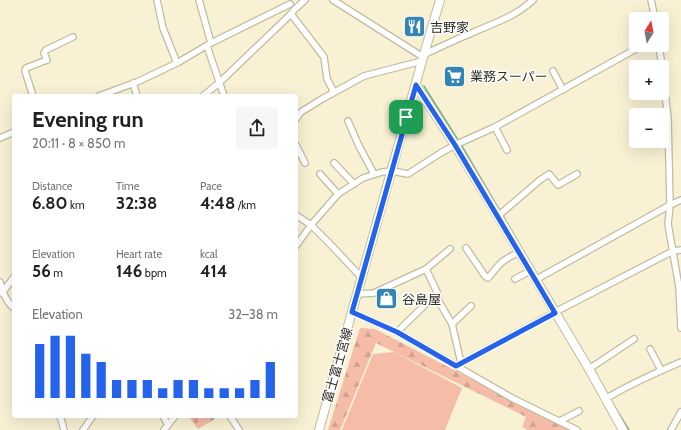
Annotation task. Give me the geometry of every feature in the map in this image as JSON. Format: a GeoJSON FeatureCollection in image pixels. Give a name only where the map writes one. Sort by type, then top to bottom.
{"type":"FeatureCollection","features":[{"type":"Feature","properties":{"kind":"main road","name":"富士富士宮線"},"geometry":{"type":"LineString","coordinates":[[319,430],[416,85],[422,58],[440,0]]}},
{"type":"Feature","properties":{"kind":"main road"},"geometry":{"type":"LineString","coordinates":[[416,85],[458,144],[500,214],[530,271],[538,278],[607,397],[623,430]]}},
{"type":"Feature","properties":{"kind":"street"},"geometry":{"type":"LineString","coordinates":[[157,0],[163,28],[177,63]]}},
{"type":"Feature","properties":{"kind":"street"},"geometry":{"type":"LineString","coordinates":[[200,0],[209,44],[223,94]]}},
{"type":"Feature","properties":{"kind":"street"},"geometry":{"type":"LineString","coordinates":[[205,94],[219,83],[305,0]]}},
{"type":"Feature","properties":{"kind":"street"},"geometry":{"type":"LineString","coordinates":[[333,0],[422,58]]}},
{"type":"Feature","properties":{"kind":"street"},"geometry":{"type":"LineString","coordinates":[[298,116],[301,112],[364,76],[422,58],[465,36],[512,16],[533,0]]}},
{"type":"Feature","properties":{"kind":"street"},"geometry":{"type":"LineString","coordinates":[[651,0],[654,12]]}},
{"type":"Feature","properties":{"kind":"street"},"geometry":{"type":"LineString","coordinates":[[104,94],[177,63],[209,44],[289,2],[293,12],[324,57],[327,79],[334,92]]}},
{"type":"Feature","properties":{"kind":"street"},"geometry":{"type":"LineString","coordinates":[[31,94],[25,71],[26,68],[47,60],[44,53],[46,50],[72,37]]}},
{"type":"Feature","properties":{"kind":"street"},"geometry":{"type":"LineString","coordinates":[[298,243],[311,225],[338,194],[363,178],[382,172],[392,171],[408,174],[439,154],[495,127],[631,52]]}},
{"type":"Feature","properties":{"kind":"street"},"geometry":{"type":"LineString","coordinates":[[553,71],[563,90]]}},
{"type":"Feature","properties":{"kind":"street"},"geometry":{"type":"LineString","coordinates":[[133,83],[136,94]]}},
{"type":"Feature","properties":{"kind":"street"},"geometry":{"type":"LineString","coordinates":[[666,100],[668,118],[670,205],[668,224],[680,287],[681,328]]}},
{"type":"Feature","properties":{"kind":"street"},"geometry":{"type":"LineString","coordinates":[[348,121],[374,174]]}},
{"type":"Feature","properties":{"kind":"street"},"geometry":{"type":"LineString","coordinates":[[495,127],[507,150]]}},
{"type":"Feature","properties":{"kind":"street"},"geometry":{"type":"LineString","coordinates":[[0,138],[12,133]]}},
{"type":"Feature","properties":{"kind":"street"},"geometry":{"type":"LineString","coordinates":[[298,149],[305,163]]}},
{"type":"Feature","properties":{"kind":"street"},"geometry":{"type":"LineString","coordinates":[[334,164],[354,184]]}},
{"type":"Feature","properties":{"kind":"street"},"geometry":{"type":"LineString","coordinates":[[320,174],[338,194]]}},
{"type":"Feature","properties":{"kind":"street"},"geometry":{"type":"LineString","coordinates":[[500,214],[549,174],[558,185],[577,174]]}},
{"type":"Feature","properties":{"kind":"street"},"geometry":{"type":"LineString","coordinates":[[538,278],[681,200]]}},
{"type":"Feature","properties":{"kind":"street"},"geometry":{"type":"LineString","coordinates":[[298,216],[311,225],[362,277]]}},
{"type":"Feature","properties":{"kind":"street"},"geometry":{"type":"LineString","coordinates":[[466,248],[485,276],[488,278],[502,262],[519,252]]}},
{"type":"Feature","properties":{"kind":"street"},"geometry":{"type":"LineString","coordinates":[[357,294],[374,292],[426,269],[450,249]]}},
{"type":"Feature","properties":{"kind":"street"},"geometry":{"type":"LineString","coordinates":[[459,364],[673,251],[681,250]]}},
{"type":"Feature","properties":{"kind":"street"},"geometry":{"type":"LineString","coordinates":[[426,269],[437,292],[438,300],[452,324],[459,364]]}},
{"type":"Feature","properties":{"kind":"street"},"geometry":{"type":"LineString","coordinates":[[515,279],[530,271]]}},
{"type":"Feature","properties":{"kind":"street"},"geometry":{"type":"LineString","coordinates":[[1,293],[12,279]]}},
{"type":"Feature","properties":{"kind":"street"},"geometry":{"type":"LineString","coordinates":[[0,282],[1,293],[12,306]]}},
{"type":"Feature","properties":{"kind":"street"},"geometry":{"type":"LineString","coordinates":[[397,332],[432,298]]}},
{"type":"Feature","properties":{"kind":"street"},"geometry":{"type":"LineString","coordinates":[[452,324],[471,306]]}},
{"type":"Feature","properties":{"kind":"street"},"geometry":{"type":"LineString","coordinates":[[352,312],[397,332],[459,364],[512,398],[577,430]]}},
{"type":"Feature","properties":{"kind":"street"},"geometry":{"type":"LineString","coordinates":[[590,368],[634,339]]}},
{"type":"Feature","properties":{"kind":"street"},"geometry":{"type":"LineString","coordinates":[[650,349],[661,370]]}},
{"type":"Feature","properties":{"kind":"street"},"geometry":{"type":"LineString","coordinates":[[607,397],[661,370],[681,362]]}},
{"type":"Feature","properties":{"kind":"street"},"geometry":{"type":"LineString","coordinates":[[560,421],[579,411]]}},
{"type":"Feature","properties":{"kind":"street"},"geometry":{"type":"LineString","coordinates":[[671,430],[681,412]]}},
{"type":"Feature","properties":{"kind":"street"},"geometry":{"type":"LineString","coordinates":[[60,418],[64,430]]}},
{"type":"Feature","properties":{"kind":"street"},"geometry":{"type":"LineString","coordinates":[[83,430],[92,418]]}},
{"type":"Feature","properties":{"kind":"street"},"geometry":{"type":"LineString","coordinates":[[166,427],[173,418]]}},
{"type":"Feature","properties":{"kind":"street"},"geometry":{"type":"LineString","coordinates":[[231,418],[239,430]]}},
{"type":"Feature","properties":{"kind":"green space"},"geometry":{"type":"Polygon","coordinates":[[[360,328],[375,329],[569,430],[528,430],[522,427],[526,417],[376,343],[340,430],[328,430],[360,328]]]}},
{"type":"Feature","properties":{"kind":"green space"},"geometry":{"type":"Polygon","coordinates":[[[394,352],[462,388],[445,430],[342,430],[373,354],[394,352]]]}},
{"type":"Feature","properties":{"kind":"green space"},"geometry":{"type":"Polygon","coordinates":[[[190,418],[215,419],[198,429],[190,418]]]}},
{"type":"Feature","properties":{"kind":"waterway"},"geometry":{"type":"LineString","coordinates":[[424,86],[500,211]]}},
{"type":"Feature","properties":{"kind":"waterway"},"geometry":{"type":"LineString","coordinates":[[502,214],[517,240]]}},
{"type":"Feature","properties":{"kind":"waterway"},"geometry":{"type":"LineString","coordinates":[[613,404],[629,430]]}},
{"type":"Feature","properties":{"kind":"place","name":"吉野家"},"geometry":{"type":"Point","coordinates":[415,27]}},
{"type":"Feature","properties":{"kind":"place","name":"業務スーパー"},"geometry":{"type":"Point","coordinates":[454,76]}},
{"type":"Feature","properties":{"kind":"place","name":"谷島屋"},"geometry":{"type":"Point","coordinates":[387,299]}},
{"type":"Feature","properties":{"kind":"route"},"geometry":{"type":"LineString","coordinates":[[416,85],[455,145],[555,313],[456,366],[397,332],[352,312],[406,117],[416,85]]}}]}
